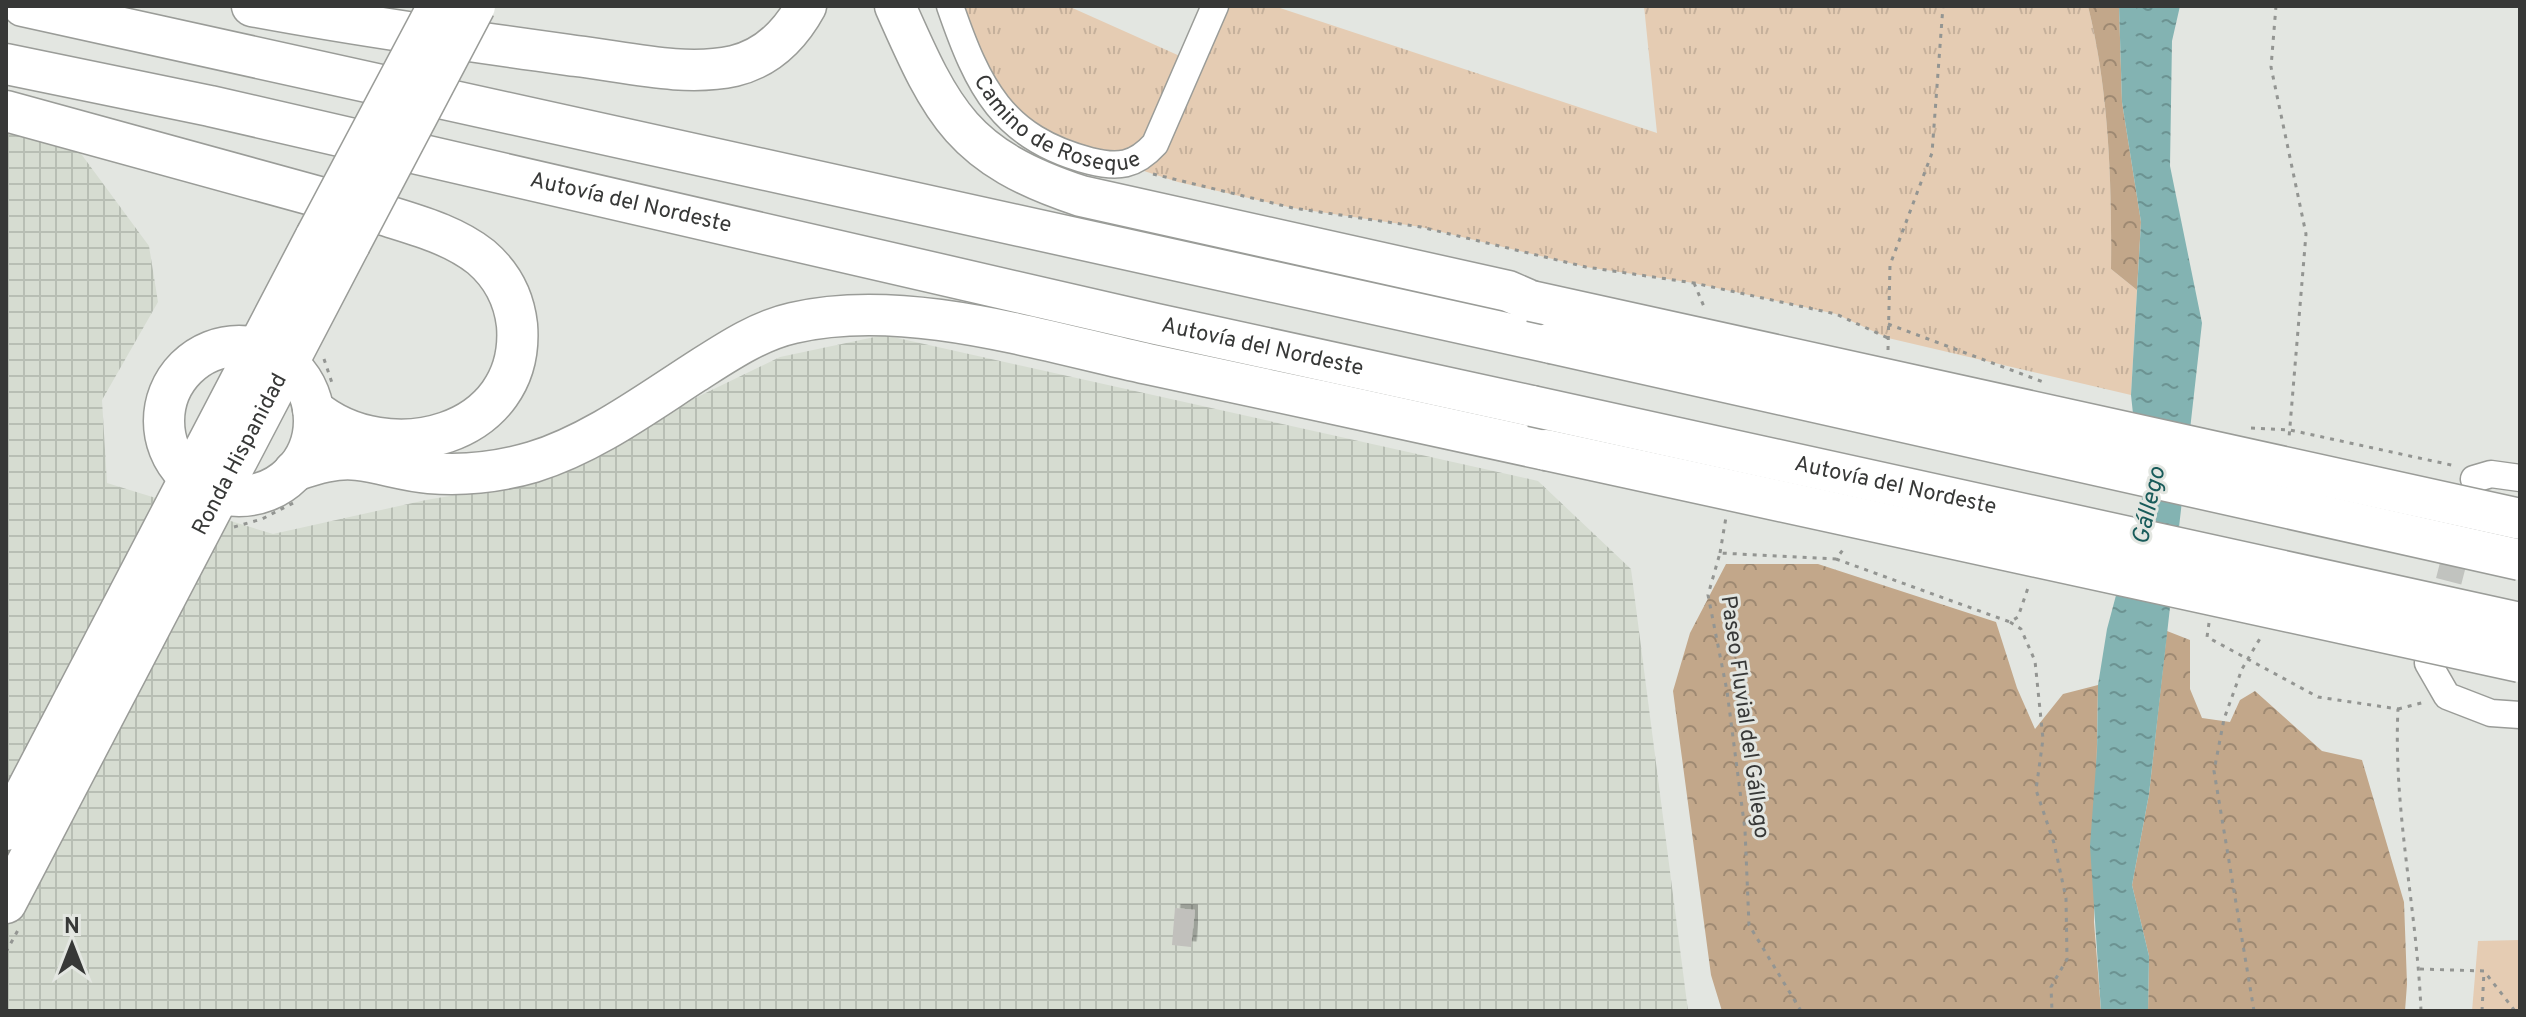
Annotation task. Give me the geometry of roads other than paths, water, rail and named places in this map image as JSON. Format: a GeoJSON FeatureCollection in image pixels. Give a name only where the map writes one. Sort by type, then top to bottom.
{"type":"FeatureCollection","features":[{"type":"Feature","properties":{"kind":"highway"},"geometry":{"type":"LineString","coordinates":[[23,6],[2520,560]]}},
{"type":"Feature","properties":{"kind":"highway"},"geometry":{"type":"LineString","coordinates":[[252,6],[322,14],[572,55],[702,69],[735,66],[762,55],[787,35],[806,6]]}},
{"type":"Feature","properties":{"kind":"highway","name":"Ronda Hispanidad"},"geometry":{"type":"LineString","coordinates":[[13,914],[212,501],[290,356],[333,240],[438,6]]}},
{"type":"Feature","properties":{"kind":"highway","name":"Ronda Hispanidad"},"geometry":{"type":"LineString","coordinates":[[333,240],[475,6]]}},
{"type":"Feature","properties":{"kind":"highway"},"geometry":{"type":"LineString","coordinates":[[895,6],[935,90],[956,122],[980,148],[1028,176],[1081,196],[1508,291],[1531,301]]}},
{"type":"Feature","properties":{"kind":"highway","name":"Autovía del Nordeste"},"geometry":{"type":"LineString","coordinates":[[6,64],[210,106],[923,270],[2520,623]]}},
{"type":"Feature","properties":{"kind":"highway"},"geometry":{"type":"LineString","coordinates":[[6,111],[352,206],[438,233],[479,255],[501,278],[516,315],[517,334],[513,365],[499,395],[471,421],[449,432],[423,439],[391,441],[348,431],[324,399],[306,389],[290,356],[227,347],[198,358],[176,379],[169,393],[163,424],[171,454],[212,501],[254,494],[276,486],[296,486],[316,464],[357,460],[415,471],[462,475],[496,471],[534,461],[569,448],[611,426],[754,338],[789,324],[864,313],[969,326],[2520,662]]}},
{"type":"Feature","properties":{"kind":"highway"},"geometry":{"type":"LineString","coordinates":[[943,209],[991,198],[1306,265],[1506,300],[1531,301],[2520,519]]}},
{"type":"Feature","properties":{"kind":"highway"},"geometry":{"type":"LineString","coordinates":[[923,270],[1059,322],[1371,400],[1462,431]]}},
{"type":"Feature","properties":{"kind":"highway"},"geometry":{"type":"LineString","coordinates":[[296,486],[324,399]]}},
{"type":"Feature","properties":{"kind":"highway","name":"Ronda Hispanidad"},"geometry":{"type":"LineString","coordinates":[[6,830],[212,501]]}},
{"type":"Feature","properties":{"kind":"street","name":"Camino de Roseque"},"geometry":{"type":"LineString","coordinates":[[950,6],[986,89],[1017,127],[1031,138],[1071,156],[1118,166],[1146,155],[1162,131],[1215,6]]}},
{"type":"Feature","properties":{"kind":"street"},"geometry":{"type":"LineString","coordinates":[[2474,479],[2491,474],[2520,478]]}},
{"type":"Feature","properties":{"kind":"street"},"geometry":{"type":"LineString","coordinates":[[2428,663],[2447,696],[2491,713],[2520,715]]}},
{"type":"Feature","properties":{"kind":"water","name":"Gállego"},"geometry":{"type":"Polygon","coordinates":[[[2119,6],[2180,6],[2172,41],[2170,166],[2202,323],[2149,794],[2132,885],[2149,956],[2148,1011],[2101,1011],[2090,846],[2098,685],[2107,629],[2142,498],[2131,395],[2141,222],[2122,102],[2119,6]]]}},
{"type":"Feature","properties":{"kind":"tunnel"},"geometry":{"type":"LineString","coordinates":[[2439,619],[2461,533]]}}]}
